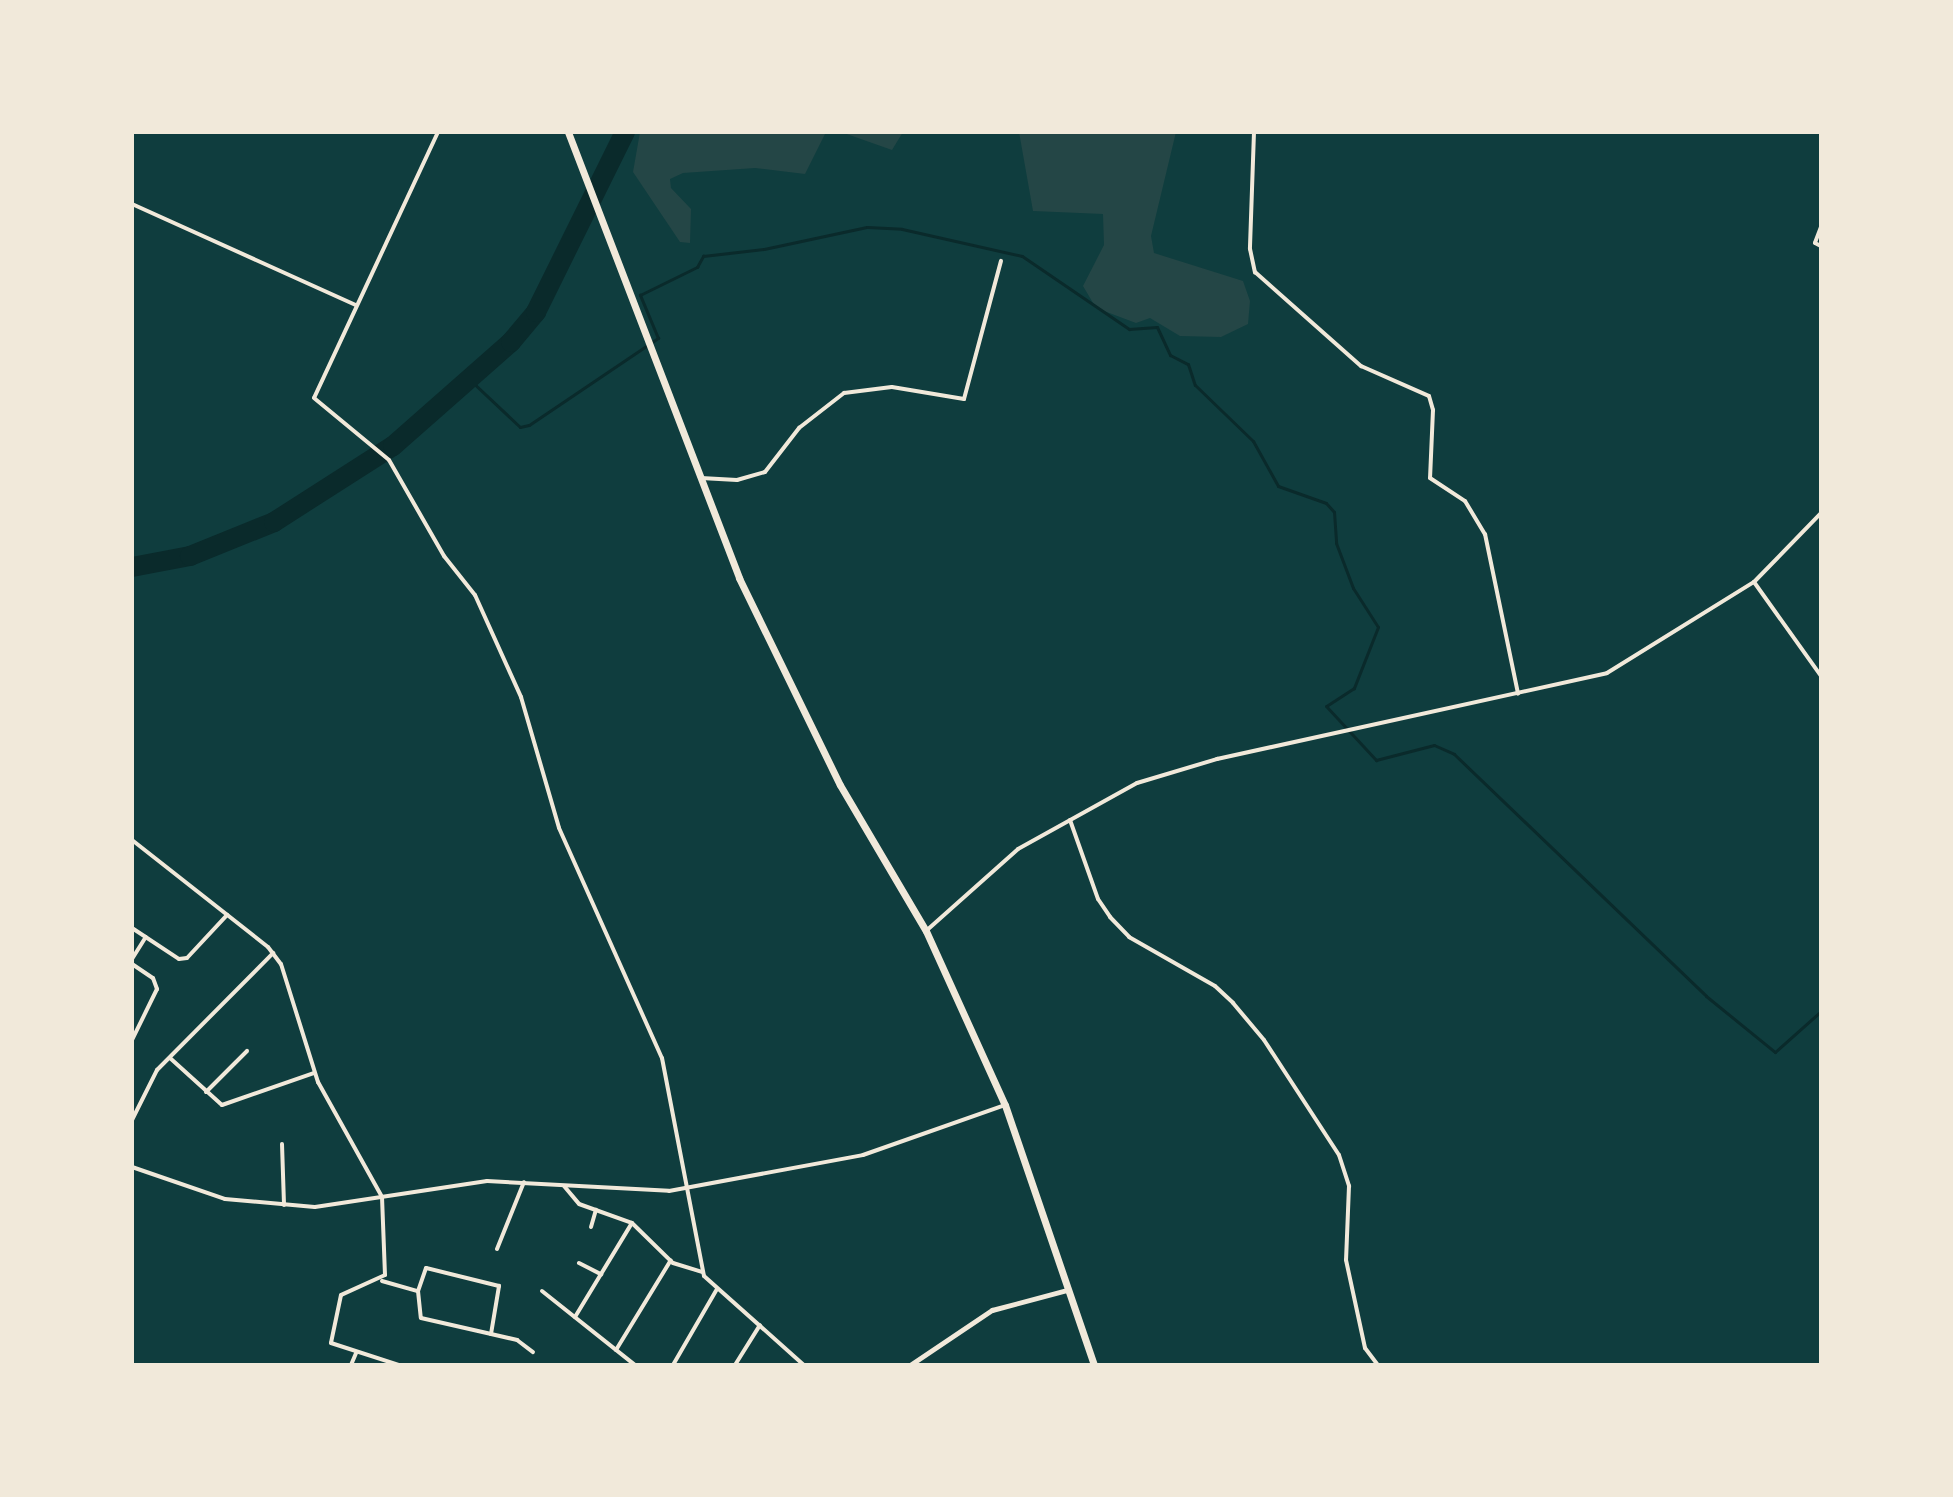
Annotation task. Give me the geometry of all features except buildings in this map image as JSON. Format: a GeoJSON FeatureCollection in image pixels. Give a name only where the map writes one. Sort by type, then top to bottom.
{"type":"FeatureCollection","features":[{"type":"Feature","properties":{"kind":"main road"},"geometry":{"type":"LineString","coordinates":[[568,132],[698,478],[788,684],[926,931],[1005,1105],[1094,1365]]}},
{"type":"Feature","properties":{"kind":"street"},"geometry":{"type":"LineString","coordinates":[[438,132],[314,398],[389,460],[444,556],[475,595],[521,697],[559,828],[662,1058],[679,1127],[685,1189],[703,1272],[717,1289],[804,1365]]}},
{"type":"Feature","properties":{"kind":"street"},"geometry":{"type":"LineString","coordinates":[[1254,132],[1250,249],[1255,272],[1349,357],[1429,396],[1433,410],[1430,478],[1465,501],[1485,534],[1519,695]]}},
{"type":"Feature","properties":{"kind":"street"},"geometry":{"type":"LineString","coordinates":[[132,204],[356,306]]}},
{"type":"Feature","properties":{"kind":"street"},"geometry":{"type":"LineString","coordinates":[[1821,227],[1815,243],[1821,246]]}},
{"type":"Feature","properties":{"kind":"street"},"geometry":{"type":"LineString","coordinates":[[698,478],[737,480],[765,472],[799,428],[844,393],[892,387],[964,399],[1001,261]]}},
{"type":"Feature","properties":{"kind":"street"},"geometry":{"type":"LineString","coordinates":[[926,931],[1018,849],[1137,783],[1181,768],[1607,673],[1754,582],[1821,513]]}},
{"type":"Feature","properties":{"kind":"street"},"geometry":{"type":"LineString","coordinates":[[1754,582],[1821,676]]}},
{"type":"Feature","properties":{"kind":"street"},"geometry":{"type":"LineString","coordinates":[[1070,820],[1098,899],[1110,917],[1129,937],[1229,999],[1264,1040],[1339,1155],[1349,1186],[1346,1260],[1365,1348],[1378,1365]]}},
{"type":"Feature","properties":{"kind":"street"},"geometry":{"type":"LineString","coordinates":[[132,840],[274,952],[314,1073],[337,1124],[382,1197],[382,1281]]}},
{"type":"Feature","properties":{"kind":"street"},"geometry":{"type":"LineString","coordinates":[[132,928],[179,959],[187,958],[227,915]]}},
{"type":"Feature","properties":{"kind":"street"},"geometry":{"type":"LineString","coordinates":[[132,1040],[157,989],[153,978],[132,961],[146,937]]}},
{"type":"Feature","properties":{"kind":"street"},"geometry":{"type":"LineString","coordinates":[[132,1120],[141,1094],[170,1058],[274,952]]}},
{"type":"Feature","properties":{"kind":"street"},"geometry":{"type":"LineString","coordinates":[[206,1092],[247,1051]]}},
{"type":"Feature","properties":{"kind":"street"},"geometry":{"type":"LineString","coordinates":[[170,1058],[206,1092],[228,1105],[314,1073]]}},
{"type":"Feature","properties":{"kind":"street"},"geometry":{"type":"LineString","coordinates":[[132,1167],[225,1199],[315,1207],[440,1186],[524,1182],[685,1189],[863,1155],[1005,1105]]}},
{"type":"Feature","properties":{"kind":"street"},"geometry":{"type":"LineString","coordinates":[[282,1144],[284,1205]]}},
{"type":"Feature","properties":{"kind":"street"},"geometry":{"type":"LineString","coordinates":[[497,1249],[524,1182]]}},
{"type":"Feature","properties":{"kind":"street"},"geometry":{"type":"LineString","coordinates":[[563,1185],[574,1201],[632,1223],[671,1260],[703,1272]]}},
{"type":"Feature","properties":{"kind":"street"},"geometry":{"type":"LineString","coordinates":[[591,1227],[596,1210]]}},
{"type":"Feature","properties":{"kind":"street"},"geometry":{"type":"LineString","coordinates":[[575,1317],[632,1223]]}},
{"type":"Feature","properties":{"kind":"street"},"geometry":{"type":"LineString","coordinates":[[616,1350],[671,1260]]}},
{"type":"Feature","properties":{"kind":"street"},"geometry":{"type":"LineString","coordinates":[[579,1263],[601,1274]]}},
{"type":"Feature","properties":{"kind":"street"},"geometry":{"type":"LineString","coordinates":[[491,1334],[499,1286],[426,1268],[418,1291],[421,1318],[523,1342],[533,1352]]}},
{"type":"Feature","properties":{"kind":"street"},"geometry":{"type":"LineString","coordinates":[[399,1365],[331,1343],[341,1295],[382,1281],[418,1291]]}},
{"type":"Feature","properties":{"kind":"street"},"geometry":{"type":"LineString","coordinates":[[673,1365],[717,1289]]}},
{"type":"Feature","properties":{"kind":"street"},"geometry":{"type":"LineString","coordinates":[[910,1365],[992,1310],[1067,1290]]}},
{"type":"Feature","properties":{"kind":"street"},"geometry":{"type":"LineString","coordinates":[[542,1291],[635,1365]]}},
{"type":"Feature","properties":{"kind":"street"},"geometry":{"type":"LineString","coordinates":[[735,1365],[760,1325]]}},
{"type":"Feature","properties":{"kind":"street"},"geometry":{"type":"LineString","coordinates":[[351,1365],[356,1353]]}},
{"type":"Feature","properties":{"kind":"shaded area"},"geometry":{"type":"Polygon","coordinates":[[[640,132],[826,132],[805,174],[755,168],[683,173],[670,179],[671,188],[691,209],[690,243],[680,242],[633,172],[640,132]]]}},
{"type":"Feature","properties":{"kind":"shaded area"},"geometry":{"type":"Polygon","coordinates":[[[841,132],[903,132],[892,150],[841,132]]]}},
{"type":"Feature","properties":{"kind":"shaded area"},"geometry":{"type":"Polygon","coordinates":[[[1019,132],[1176,132],[1151,236],[1154,253],[1243,281],[1250,301],[1248,324],[1221,337],[1180,336],[1150,318],[1136,323],[1096,308],[1083,286],[1104,245],[1103,214],[1033,211],[1019,132]]]}},
{"type":"Feature","properties":{"kind":"waterway"},"geometry":{"type":"LineString","coordinates":[[132,567],[190,556],[274,522],[393,446],[511,342],[536,312],[625,132]]}},
{"type":"Feature","properties":{"kind":"waterway"},"geometry":{"type":"LineString","coordinates":[[469,379],[520,427],[529,425],[658,338],[640,295],[697,267],[703,256],[764,249],[867,227],[902,229],[1022,256],[1129,329],[1157,327],[1170,355],[1188,364],[1195,385],[1253,441],[1278,486],[1326,503],[1334,512],[1336,543],[1353,588],[1378,627],[1354,688],[1326,706],[1376,760],[1434,745],[1454,754],[1706,996],[1775,1052],[1821,1011]]}}]}
